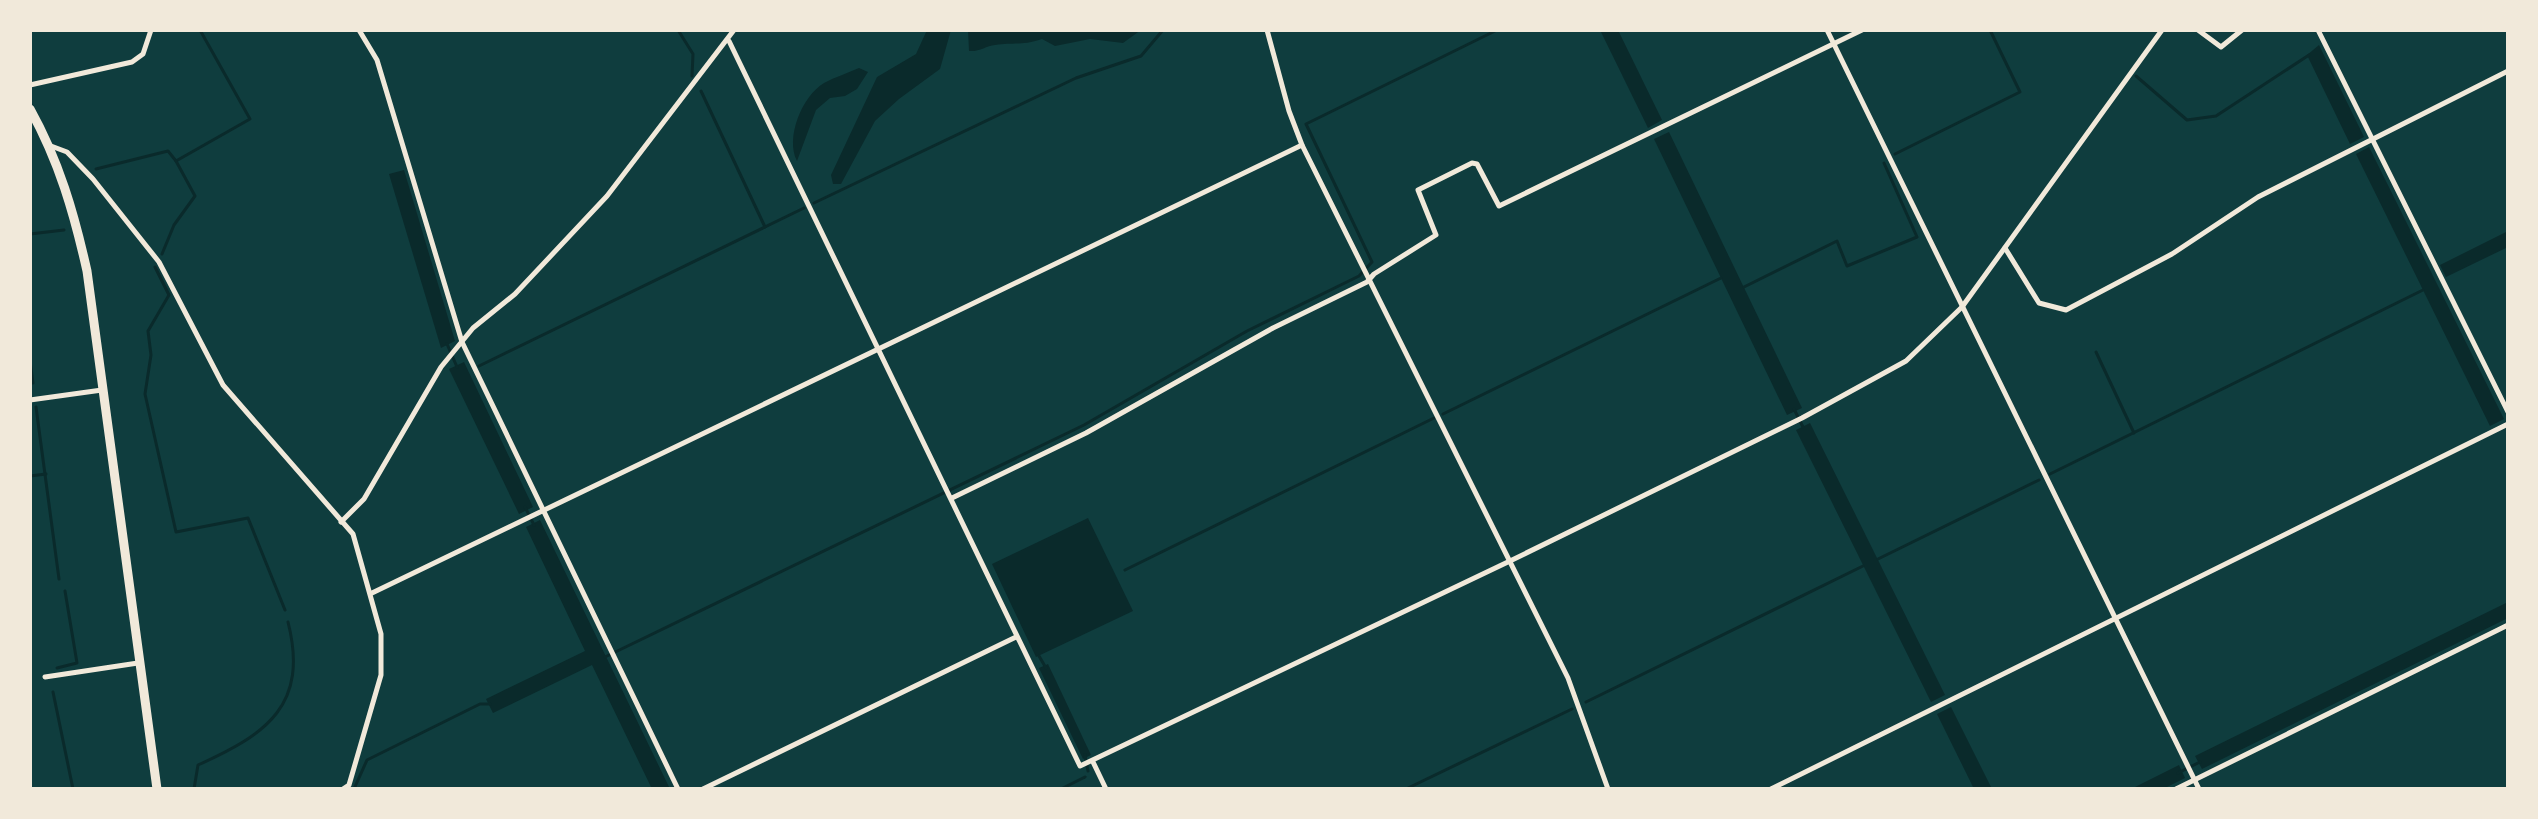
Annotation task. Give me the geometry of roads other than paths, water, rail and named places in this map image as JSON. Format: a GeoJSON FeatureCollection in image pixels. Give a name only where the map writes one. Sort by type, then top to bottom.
{"type":"FeatureCollection","features":[{"type":"Feature","properties":{"kind":"main road"},"geometry":{"type":"LineString","coordinates":[[30,109],[51,146],[67,186],[87,271],[157,789]]}},
{"type":"Feature","properties":{"kind":"street"},"geometry":{"type":"LineString","coordinates":[[30,85],[132,62],[143,54],[151,30]]}},
{"type":"Feature","properties":{"kind":"street"},"geometry":{"type":"LineString","coordinates":[[359,30],[377,60],[462,342],[678,789]]}},
{"type":"Feature","properties":{"kind":"street"},"geometry":{"type":"LineString","coordinates":[[341,522],[364,499],[447,360],[473,328],[515,294],[607,196],[729,41],[734,30]]}},
{"type":"Feature","properties":{"kind":"street"},"geometry":{"type":"LineString","coordinates":[[1267,30],[1302,145],[1568,678],[1608,789]]}},
{"type":"Feature","properties":{"kind":"street"},"geometry":{"type":"LineString","coordinates":[[1827,30],[2199,789]]}},
{"type":"Feature","properties":{"kind":"street"},"geometry":{"type":"LineString","coordinates":[[952,498],[1086,433],[1368,277],[1436,235],[1418,190],[1472,163],[1477,164],[1499,206],[1862,30]]}},
{"type":"Feature","properties":{"kind":"street"},"geometry":{"type":"LineString","coordinates":[[729,41],[1080,766],[1802,418],[1906,361],[1962,307],[2162,30]]}},
{"type":"Feature","properties":{"kind":"street"},"geometry":{"type":"LineString","coordinates":[[2198,30],[2221,47],[2242,30]]}},
{"type":"Feature","properties":{"kind":"street"},"geometry":{"type":"LineString","coordinates":[[2318,30],[2508,412]]}},
{"type":"Feature","properties":{"kind":"street"},"geometry":{"type":"LineString","coordinates":[[2005,248],[2039,303],[2066,310],[2172,254],[2258,197],[2508,71]]}},
{"type":"Feature","properties":{"kind":"street"},"geometry":{"type":"LineString","coordinates":[[372,593],[1302,145]]}},
{"type":"Feature","properties":{"kind":"street"},"geometry":{"type":"LineString","coordinates":[[51,146],[67,152],[93,179],[159,262],[223,385],[353,534],[381,634],[381,675],[349,785],[343,789]]}},
{"type":"Feature","properties":{"kind":"street"},"geometry":{"type":"LineString","coordinates":[[30,400],[102,390]]}},
{"type":"Feature","properties":{"kind":"street"},"geometry":{"type":"LineString","coordinates":[[1771,789],[2506,426]]}},
{"type":"Feature","properties":{"kind":"street"},"geometry":{"type":"LineString","coordinates":[[2176,789],[2508,625]]}},
{"type":"Feature","properties":{"kind":"street"},"geometry":{"type":"LineString","coordinates":[[703,789],[1016,637]]}},
{"type":"Feature","properties":{"kind":"street"},"geometry":{"type":"LineString","coordinates":[[45,677],[138,663]]}},
{"type":"Feature","properties":{"kind":"street"},"geometry":{"type":"LineString","coordinates":[[1089,763],[1106,789]]}},
{"type":"Feature","properties":{"kind":"water"},"geometry":{"type":"Polygon","coordinates":[[[927,30],[951,30],[940,69],[875,121],[841,184],[833,184],[831,175],[877,77],[916,54],[927,30]]]}},
{"type":"Feature","properties":{"kind":"water"},"geometry":{"type":"Polygon","coordinates":[[[968,30],[1141,30],[1123,43],[1090,39],[1055,46],[1042,39],[969,51],[968,30]]]}},
{"type":"Feature","properties":{"kind":"water"},"geometry":{"type":"Polygon","coordinates":[[[1600,30],[1618,30],[1662,120],[1648,128],[1600,30]]]}},
{"type":"Feature","properties":{"kind":"water"},"geometry":{"type":"Polygon","coordinates":[[[2319,45],[2364,137],[2350,144],[2307,55],[2319,45]]]}},
{"type":"Feature","properties":{"kind":"water"},"geometry":{"type":"Polygon","coordinates":[[[859,68],[868,72],[857,89],[845,96],[830,98],[816,110],[797,161],[794,130],[809,97],[824,83],[859,68]]]}},
{"type":"Feature","properties":{"kind":"water"},"geometry":{"type":"Polygon","coordinates":[[[1669,132],[1802,408],[1787,415],[1654,139],[1669,132]]]}},
{"type":"Feature","properties":{"kind":"water"},"geometry":{"type":"Polygon","coordinates":[[[2369,147],[2504,419],[2490,426],[2356,154],[2369,147]]]}},
{"type":"Feature","properties":{"kind":"water"},"geometry":{"type":"Polygon","coordinates":[[[404,170],[455,341],[441,348],[389,174],[404,170]]]}},
{"type":"Feature","properties":{"kind":"water"},"geometry":{"type":"Polygon","coordinates":[[[2508,231],[2508,247],[2446,277],[2440,265],[2508,231]]]}},
{"type":"Feature","properties":{"kind":"water"},"geometry":{"type":"Polygon","coordinates":[[[464,362],[533,507],[519,514],[449,369],[464,362]]]}},
{"type":"Feature","properties":{"kind":"water"},"geometry":{"type":"Polygon","coordinates":[[[1810,423],[1945,695],[1931,702],[1796,430],[1810,423]]]}},
{"type":"Feature","properties":{"kind":"water"},"geometry":{"type":"Polygon","coordinates":[[[1088,518],[1133,611],[1036,657],[992,564],[1088,518]]]}},
{"type":"Feature","properties":{"kind":"water"},"geometry":{"type":"Polygon","coordinates":[[[540,520],[670,789],[652,789],[592,665],[493,713],[486,699],[585,651],[526,527],[540,520]]]}},
{"type":"Feature","properties":{"kind":"water"},"geometry":{"type":"Polygon","coordinates":[[[2508,602],[2508,618],[2202,769],[2195,756],[2508,602]]]}},
{"type":"Feature","properties":{"kind":"water"},"geometry":{"type":"Polygon","coordinates":[[[1048,664],[1091,755],[1083,759],[1039,668],[1048,664]]]}},
{"type":"Feature","properties":{"kind":"water"},"geometry":{"type":"Polygon","coordinates":[[[1951,707],[1992,789],[1974,789],[1937,714],[1951,707]]]}},
{"type":"Feature","properties":{"kind":"water"},"geometry":{"type":"Polygon","coordinates":[[[2179,765],[2185,778],[2163,789],[2131,789],[2179,765]]]}},
{"type":"Feature","properties":{"kind":"waterway"},"geometry":{"type":"LineString","coordinates":[[96,169],[168,151],[176,161],[250,119],[200,30]]}},
{"type":"Feature","properties":{"kind":"waterway"},"geometry":{"type":"LineString","coordinates":[[678,30],[693,54],[692,76]]}},
{"type":"Feature","properties":{"kind":"waterway"},"geometry":{"type":"LineString","coordinates":[[814,203],[1076,78],[1141,56],[1163,30]]}},
{"type":"Feature","properties":{"kind":"waterway"},"geometry":{"type":"LineString","coordinates":[[605,657],[1084,425],[1247,331],[1359,276],[1372,262],[1306,124],[1497,30]]}},
{"type":"Feature","properties":{"kind":"waterway"},"geometry":{"type":"LineString","coordinates":[[1895,154],[2020,92],[1990,30]]}},
{"type":"Feature","properties":{"kind":"waterway"},"geometry":{"type":"LineString","coordinates":[[2136,76],[2187,120],[2216,116],[2309,55]]}},
{"type":"Feature","properties":{"kind":"waterway"},"geometry":{"type":"LineString","coordinates":[[701,91],[765,227]]}},
{"type":"Feature","properties":{"kind":"waterway"},"geometry":{"type":"LineString","coordinates":[[162,254],[174,225],[195,196],[176,161]]}},
{"type":"Feature","properties":{"kind":"waterway"},"geometry":{"type":"LineString","coordinates":[[1744,287],[1837,241],[1847,266],[1917,237],[1884,163]]}},
{"type":"Feature","properties":{"kind":"waterway"},"geometry":{"type":"LineString","coordinates":[[804,208],[765,227],[479,366],[804,208]]}},
{"type":"Feature","properties":{"kind":"waterway"},"geometry":{"type":"LineString","coordinates":[[30,234],[64,230]]}},
{"type":"Feature","properties":{"kind":"waterway"},"geometry":{"type":"LineString","coordinates":[[155,267],[169,295],[148,331],[151,355],[145,394],[176,532],[248,518],[285,610]]}},
{"type":"Feature","properties":{"kind":"waterway"},"geometry":{"type":"LineString","coordinates":[[1443,414],[1721,278]]}},
{"type":"Feature","properties":{"kind":"waterway"},"geometry":{"type":"LineString","coordinates":[[2050,474],[2423,290]]}},
{"type":"Feature","properties":{"kind":"waterway"},"geometry":{"type":"LineString","coordinates":[[447,344],[457,367]]}},
{"type":"Feature","properties":{"kind":"waterway"},"geometry":{"type":"LineString","coordinates":[[2096,352],[2134,433]]}},
{"type":"Feature","properties":{"kind":"waterway"},"geometry":{"type":"LineString","coordinates":[[30,361],[33,383]]}},
{"type":"Feature","properties":{"kind":"waterway"},"geometry":{"type":"LineString","coordinates":[[36,407],[59,579]]}},
{"type":"Feature","properties":{"kind":"waterway"},"geometry":{"type":"LineString","coordinates":[[1794,409],[1803,427]]}},
{"type":"Feature","properties":{"kind":"waterway"},"geometry":{"type":"LineString","coordinates":[[1125,570],[1434,418]]}},
{"type":"Feature","properties":{"kind":"waterway"},"geometry":{"type":"LineString","coordinates":[[30,476],[46,474]]}},
{"type":"Feature","properties":{"kind":"waterway"},"geometry":{"type":"LineString","coordinates":[[1878,559],[2039,480]]}},
{"type":"Feature","properties":{"kind":"waterway"},"geometry":{"type":"LineString","coordinates":[[525,507],[534,525]]}},
{"type":"Feature","properties":{"kind":"waterway"},"geometry":{"type":"LineString","coordinates":[[1586,702],[1863,566]]}},
{"type":"Feature","properties":{"kind":"waterway"},"geometry":{"type":"LineString","coordinates":[[57,668],[77,663],[65,591]]}},
{"type":"Feature","properties":{"kind":"waterway"},"geometry":{"type":"LineString","coordinates":[[194,789],[198,765],[262,728],[277,713],[287,696],[293,651],[288,622]]}},
{"type":"Feature","properties":{"kind":"waterway"},"geometry":{"type":"LineString","coordinates":[[1039,656],[1046,668]]}},
{"type":"Feature","properties":{"kind":"waterway"},"geometry":{"type":"LineString","coordinates":[[53,692],[73,789]]}},
{"type":"Feature","properties":{"kind":"waterway"},"geometry":{"type":"LineString","coordinates":[[354,789],[367,760],[480,704],[490,704]]}},
{"type":"Feature","properties":{"kind":"waterway"},"geometry":{"type":"LineString","coordinates":[[1406,789],[1572,709]]}},
{"type":"Feature","properties":{"kind":"waterway"},"geometry":{"type":"LineString","coordinates":[[1085,755],[1088,771]]}},
{"type":"Feature","properties":{"kind":"waterway"},"geometry":{"type":"LineString","coordinates":[[2178,773],[2200,762]]}},
{"type":"Feature","properties":{"kind":"waterway"},"geometry":{"type":"LineString","coordinates":[[1061,789],[1085,777]]}}]}
